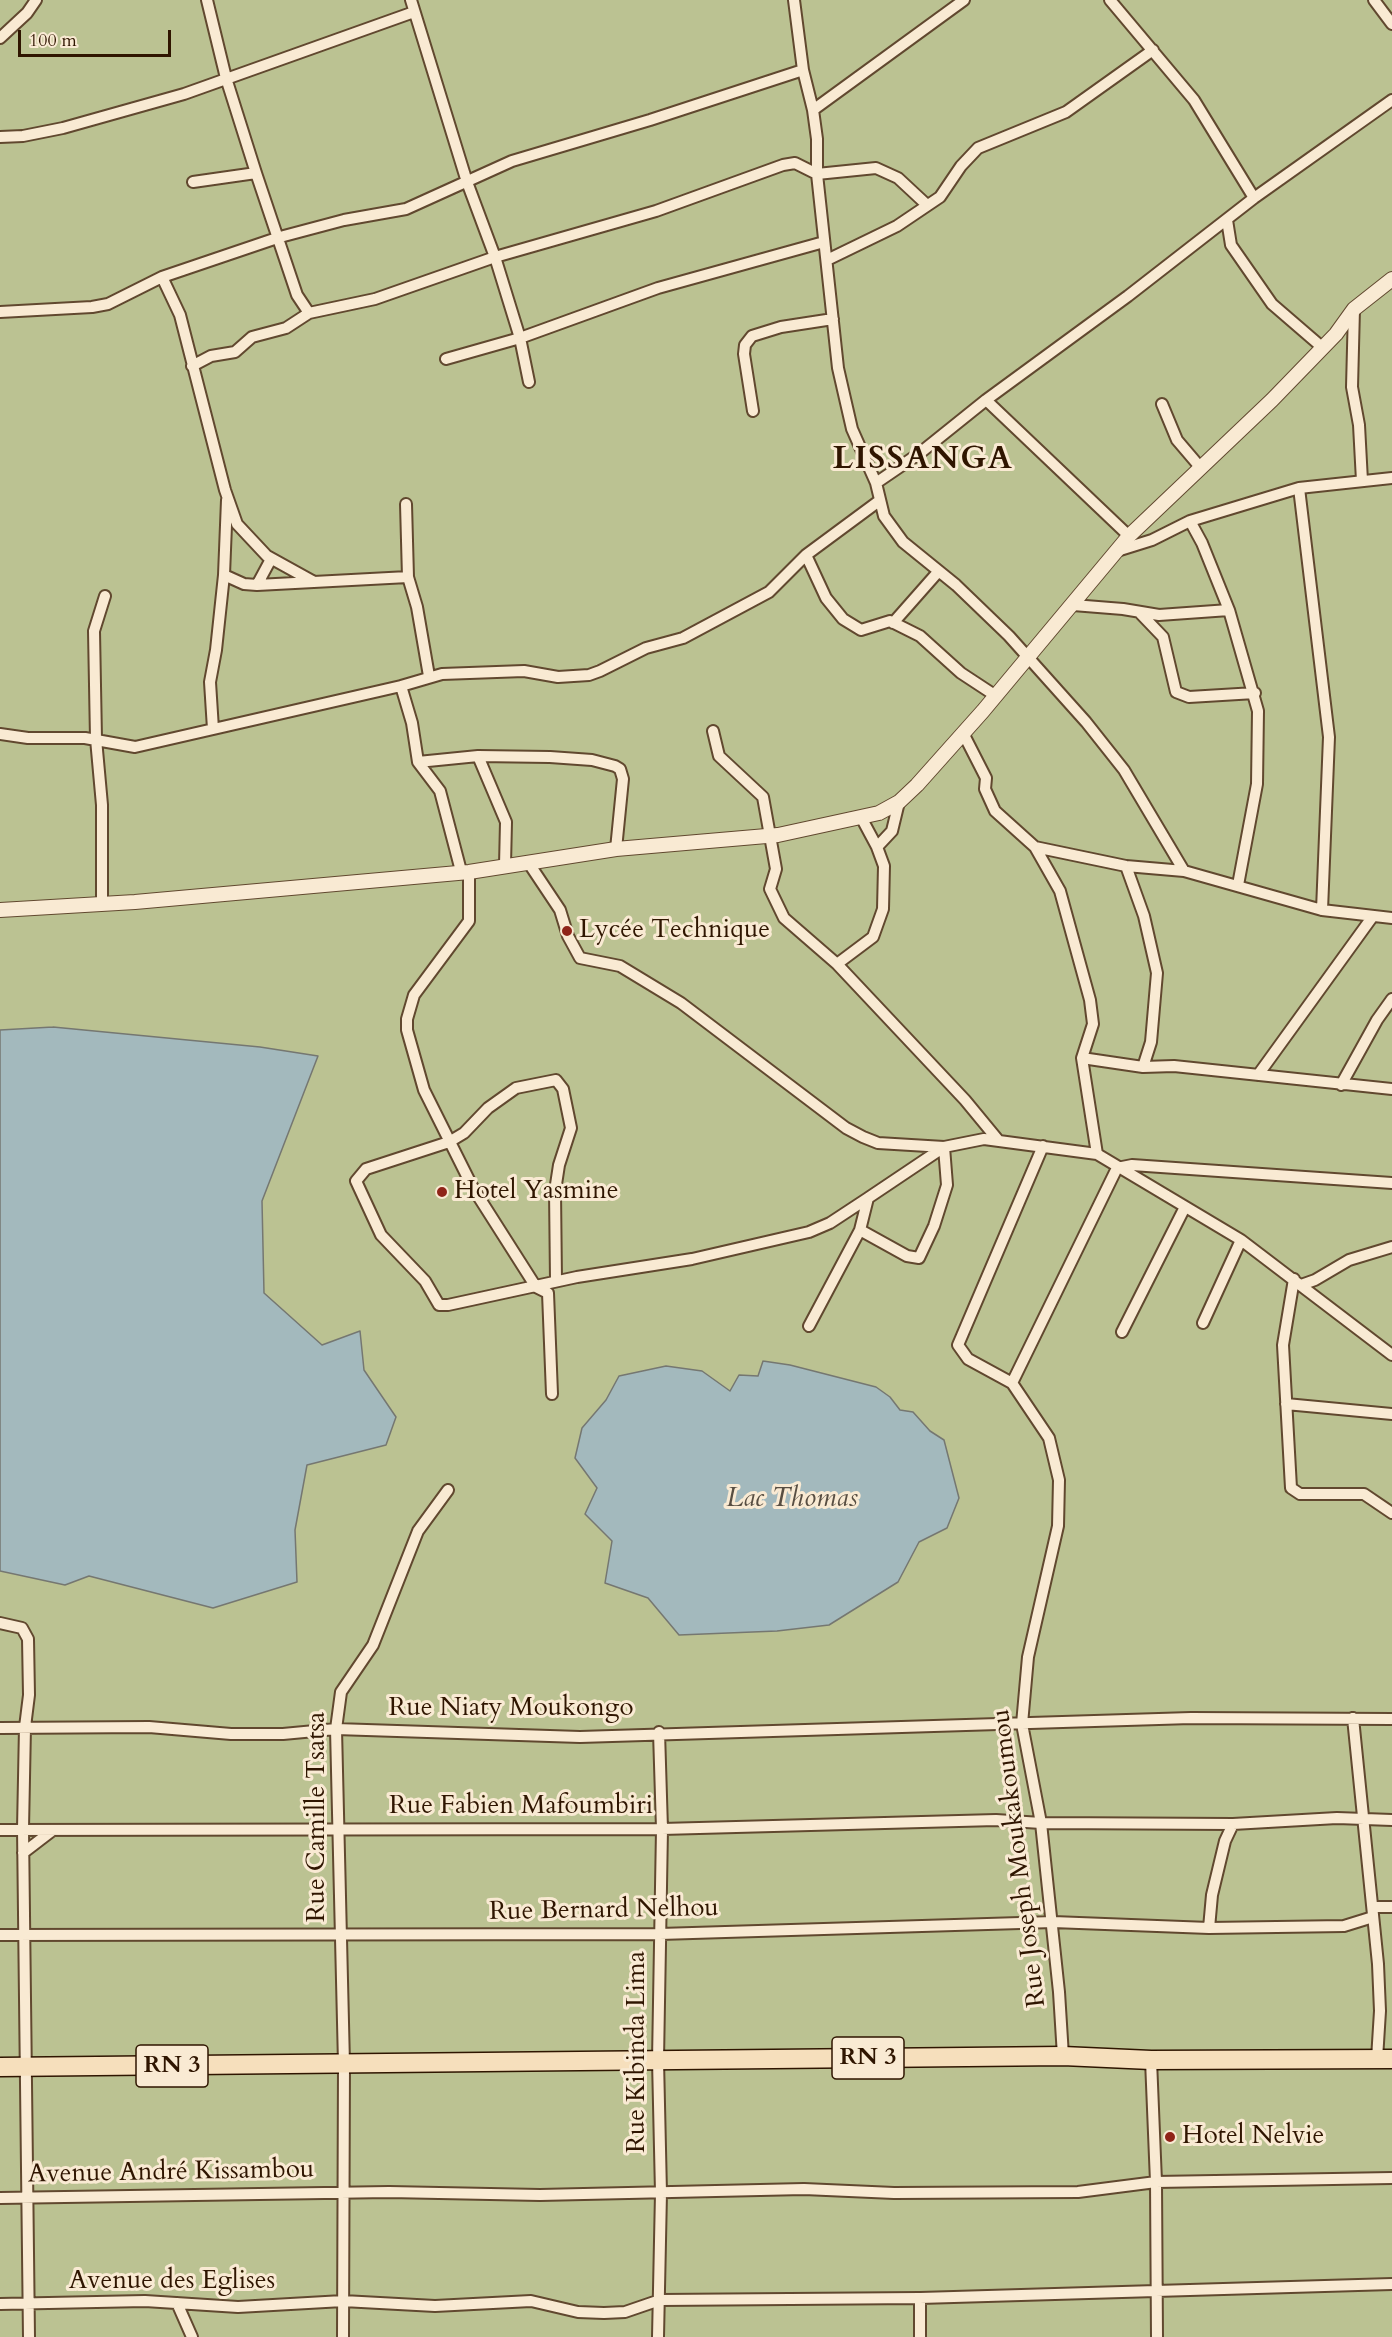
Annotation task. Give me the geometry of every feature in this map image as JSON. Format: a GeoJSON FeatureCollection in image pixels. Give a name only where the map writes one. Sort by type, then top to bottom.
{"type":"FeatureCollection","features":[{"type":"Feature","properties":{"kind":"highway","name":"RN 3"},"geometry":{"type":"LineString","coordinates":[[0,2067],[1063,2056],[1150,2060],[1384,2059]]}},
{"type":"Feature","properties":{"kind":"street"},"geometry":{"type":"LineString","coordinates":[[0,38],[27,13],[36,0]]}},
{"type":"Feature","properties":{"kind":"street"},"geometry":{"type":"LineString","coordinates":[[207,0],[226,78],[256,173],[297,295],[309,313]]}},
{"type":"Feature","properties":{"kind":"street"},"geometry":{"type":"LineString","coordinates":[[411,0],[467,182],[495,257],[520,338],[529,382]]}},
{"type":"Feature","properties":{"kind":"street"},"geometry":{"type":"LineString","coordinates":[[794,0],[803,70],[813,110],[817,139],[817,174],[824,242],[844,399],[852,429],[876,483],[884,516],[903,542],[1029,656],[1124,770],[1184,870]]}},
{"type":"Feature","properties":{"kind":"street"},"geometry":{"type":"LineString","coordinates":[[813,110],[964,0]]}},
{"type":"Feature","properties":{"kind":"street"},"geometry":{"type":"LineString","coordinates":[[1110,0],[1199,108],[1254,198]]}},
{"type":"Feature","properties":{"kind":"street"},"geometry":{"type":"LineString","coordinates":[[1374,0],[1392,24]]}},
{"type":"Feature","properties":{"kind":"street"},"geometry":{"type":"LineString","coordinates":[[0,137],[23,136],[63,128],[184,94],[414,12]]}},
{"type":"Feature","properties":{"kind":"street"},"geometry":{"type":"LineString","coordinates":[[827,260],[897,226],[927,205],[947,190],[961,166],[978,148],[1066,112],[1153,50]]}},
{"type":"Feature","properties":{"kind":"street"},"geometry":{"type":"LineString","coordinates":[[0,312],[92,307],[108,304],[162,278],[279,237],[344,220],[406,209],[512,161],[650,120],[803,70]]}},
{"type":"Feature","properties":{"kind":"street"},"geometry":{"type":"LineString","coordinates":[[876,483],[920,453],[986,400],[1254,198],[1392,100]]}},
{"type":"Feature","properties":{"kind":"street"},"geometry":{"type":"LineString","coordinates":[[192,366],[211,356],[235,352],[252,337],[286,328],[309,313],[375,299],[495,257],[656,211],[783,165],[795,163],[817,174],[876,168],[898,178],[927,205]]}},
{"type":"Feature","properties":{"kind":"street"},"geometry":{"type":"LineString","coordinates":[[193,182],[256,173]]}},
{"type":"Feature","properties":{"kind":"street"},"geometry":{"type":"LineString","coordinates":[[1227,220],[1231,245],[1272,304],[1323,348]]}},
{"type":"Feature","properties":{"kind":"street"},"geometry":{"type":"LineString","coordinates":[[446,359],[520,338],[667,285],[824,242]]}},
{"type":"Feature","properties":{"kind":"street"},"geometry":{"type":"LineString","coordinates":[[162,278],[180,315],[227,497],[237,524],[271,559],[314,582]]}},
{"type":"Feature","properties":{"kind":"street"},"geometry":{"type":"LineString","coordinates":[[0,909],[102,904],[354,884],[465,871],[616,849],[770,836],[862,819],[898,802],[996,696],[1120,550],[1129,536],[1323,348],[1354,309],[1392,279]]}},
{"type":"Feature","properties":{"kind":"street"},"geometry":{"type":"LineString","coordinates":[[1354,309],[1352,387],[1359,425],[1362,481]]}},
{"type":"Feature","properties":{"kind":"street"},"geometry":{"type":"LineString","coordinates":[[753,411],[744,354],[745,345],[752,336],[781,327],[833,319]]}},
{"type":"Feature","properties":{"kind":"street"},"geometry":{"type":"LineString","coordinates":[[986,400],[1129,536]]}},
{"type":"Feature","properties":{"kind":"street"},"geometry":{"type":"LineString","coordinates":[[1162,404],[1177,440],[1200,467]]}},
{"type":"Feature","properties":{"kind":"street"},"geometry":{"type":"LineString","coordinates":[[1120,550],[1152,540],[1190,521],[1299,488],[1392,478]]}},
{"type":"Feature","properties":{"kind":"street"},"geometry":{"type":"LineString","coordinates":[[1299,488],[1329,737],[1322,910]]}},
{"type":"Feature","properties":{"kind":"street"},"geometry":{"type":"LineString","coordinates":[[213,729],[210,682],[216,650],[224,574],[227,497]]}},
{"type":"Feature","properties":{"kind":"street"},"geometry":{"type":"LineString","coordinates":[[0,734],[28,738],[96,739],[110,744],[135,747],[400,686],[429,676],[514,670],[558,677],[589,675],[646,648],[683,638],[775,588],[806,555],[879,501]]}},
{"type":"Feature","properties":{"kind":"street"},"geometry":{"type":"LineString","coordinates":[[406,504],[408,577],[417,607],[429,676]]}},
{"type":"Feature","properties":{"kind":"street"},"geometry":{"type":"LineString","coordinates":[[1190,521],[1203,543],[1229,610],[1255,693],[1258,711],[1257,784],[1238,885]]}},
{"type":"Feature","properties":{"kind":"street"},"geometry":{"type":"LineString","coordinates":[[806,555],[826,598],[843,619],[861,630],[886,621],[920,636],[962,673],[996,696]]}},
{"type":"Feature","properties":{"kind":"street"},"geometry":{"type":"LineString","coordinates":[[257,585],[271,559]]}},
{"type":"Feature","properties":{"kind":"street"},"geometry":{"type":"LineString","coordinates":[[893,623],[938,572]]}},
{"type":"Feature","properties":{"kind":"street"},"geometry":{"type":"LineString","coordinates":[[224,574],[244,584],[257,585],[408,577]]}},
{"type":"Feature","properties":{"kind":"street"},"geometry":{"type":"LineString","coordinates":[[102,904],[102,806],[96,739],[94,631],[105,596]]}},
{"type":"Feature","properties":{"kind":"street"},"geometry":{"type":"LineString","coordinates":[[1073,605],[1159,615],[1229,610]]}},
{"type":"Feature","properties":{"kind":"street"},"geometry":{"type":"LineString","coordinates":[[1140,613],[1163,637],[1176,692],[1189,697],[1255,693]]}},
{"type":"Feature","properties":{"kind":"street"},"geometry":{"type":"LineString","coordinates":[[400,686],[412,723],[418,762],[440,791],[465,871],[469,921],[464,932],[414,994],[407,1019],[407,1030],[416,1070],[449,1142],[474,1188],[536,1287],[548,1293],[552,1394]]}},
{"type":"Feature","properties":{"kind":"street"},"geometry":{"type":"LineString","coordinates":[[713,731],[719,756],[763,797],[776,869],[770,890],[783,918],[837,964],[965,1100],[999,1140]]}},
{"type":"Feature","properties":{"kind":"street"},"geometry":{"type":"LineString","coordinates":[[963,733],[986,778],[986,789],[995,810],[1035,847],[1059,891],[1090,1000],[1093,1024],[1082,1058],[1097,1154]]}},
{"type":"Feature","properties":{"kind":"street"},"geometry":{"type":"LineString","coordinates":[[418,762],[478,756],[592,760],[620,769],[623,779],[616,849]]}},
{"type":"Feature","properties":{"kind":"street"},"geometry":{"type":"LineString","coordinates":[[478,756],[506,822],[505,865]]}},
{"type":"Feature","properties":{"kind":"street"},"geometry":{"type":"LineString","coordinates":[[877,847],[892,831],[898,802]]}},
{"type":"Feature","properties":{"kind":"street"},"geometry":{"type":"LineString","coordinates":[[837,964],[869,942],[876,933],[883,909],[884,866],[862,819]]}},
{"type":"Feature","properties":{"kind":"street"},"geometry":{"type":"LineString","coordinates":[[1035,847],[1126,866],[1184,870],[1322,910],[1392,918]]}},
{"type":"Feature","properties":{"kind":"street"},"geometry":{"type":"LineString","coordinates":[[528,862],[560,910],[568,936],[580,958],[620,966],[681,1003],[846,1128],[878,1143],[944,1147],[976,1139],[999,1140],[1097,1154],[1241,1240],[1392,1355]]}},
{"type":"Feature","properties":{"kind":"street"},"geometry":{"type":"LineString","coordinates":[[1126,866],[1144,916],[1157,973],[1151,1042],[1143,1067]]}},
{"type":"Feature","properties":{"kind":"street"},"geometry":{"type":"LineString","coordinates":[[1258,1075],[1374,916]]}},
{"type":"Feature","properties":{"kind":"street"},"geometry":{"type":"LineString","coordinates":[[1341,1085],[1377,1020],[1392,999]]}},
{"type":"Feature","properties":{"kind":"street"},"geometry":{"type":"LineString","coordinates":[[1082,1058],[1143,1067],[1174,1066],[1392,1089]]}},
{"type":"Feature","properties":{"kind":"street"},"geometry":{"type":"LineString","coordinates":[[556,1281],[555,1191],[559,1166],[571,1128],[560,1084],[556,1080],[516,1088],[449,1142],[366,1170],[356,1181],[381,1235],[425,1281],[439,1305],[453,1305],[556,1281],[681,1261],[808,1232],[830,1223],[944,1147]]}},
{"type":"Feature","properties":{"kind":"street"},"geometry":{"type":"LineString","coordinates":[[1043,1146],[958,1345],[968,1359],[1012,1383],[1117,1168]]}},
{"type":"Feature","properties":{"kind":"street"},"geometry":{"type":"LineString","coordinates":[[860,1230],[907,1256],[919,1258],[936,1220],[947,1185],[944,1147]]}},
{"type":"Feature","properties":{"kind":"street"},"geometry":{"type":"LineString","coordinates":[[1117,1168],[1132,1165],[1392,1183]]}},
{"type":"Feature","properties":{"kind":"street"},"geometry":{"type":"LineString","coordinates":[[808,1326],[860,1230],[868,1198]]}},
{"type":"Feature","properties":{"kind":"street"},"geometry":{"type":"LineString","coordinates":[[1122,1332],[1185,1207]]}},
{"type":"Feature","properties":{"kind":"street"},"geometry":{"type":"LineString","coordinates":[[1203,1323],[1241,1240]]}},
{"type":"Feature","properties":{"kind":"street"},"geometry":{"type":"LineString","coordinates":[[1298,1282],[1323,1276],[1348,1260],[1392,1247]]}},
{"type":"Feature","properties":{"kind":"street"},"geometry":{"type":"LineString","coordinates":[[1298,1282],[1283,1345],[1291,1488],[1295,1492],[1364,1494],[1392,1513]]}},
{"type":"Feature","properties":{"kind":"street","name":"Rue Joseph Moukakoumou"},"geometry":{"type":"LineString","coordinates":[[1012,1383],[1049,1438],[1055,1456],[1060,1504],[1058,1526],[1028,1657],[1022,1724],[1041,1823],[1053,1922],[1063,2056]]}},
{"type":"Feature","properties":{"kind":"street"},"geometry":{"type":"LineString","coordinates":[[1286,1404],[1392,1414]]}},
{"type":"Feature","properties":{"kind":"street","name":"Rue Camille Tsatsa"},"geometry":{"type":"LineString","coordinates":[[343,2337],[344,2064],[336,1729],[341,1692],[373,1645],[418,1531],[448,1490]]}},
{"type":"Feature","properties":{"kind":"street"},"geometry":{"type":"LineString","coordinates":[[0,1623],[22,1628],[27,1632],[29,1695],[25,1727],[23,1934],[29,2337]]}},
{"type":"Feature","properties":{"kind":"street","name":"Rue Niaty Moukongo"},"geometry":{"type":"LineString","coordinates":[[0,1728],[149,1727],[231,1734],[283,1734],[336,1729],[580,1737],[659,1732],[1191,1718],[1392,1719]]}},
{"type":"Feature","properties":{"kind":"street"},"geometry":{"type":"LineString","coordinates":[[1353,1718],[1373,1912],[1384,2059]]}},
{"type":"Feature","properties":{"kind":"street","name":"Rue Kibinda Lima"},"geometry":{"type":"LineString","coordinates":[[658,2337],[661,2193],[658,2061],[662,1829],[659,1732]]}},
{"type":"Feature","properties":{"kind":"street","name":"Rue Fabien Mafoumbiri"},"geometry":{"type":"LineString","coordinates":[[0,1830],[662,1829],[996,1820],[1041,1823],[1233,1824],[1313,1819],[1392,1820]]}},
{"type":"Feature","properties":{"kind":"street"},"geometry":{"type":"LineString","coordinates":[[1209,1928],[1212,1895],[1225,1841],[1233,1824]]}},
{"type":"Feature","properties":{"kind":"street"},"geometry":{"type":"LineString","coordinates":[[23,1853],[53,1830]]}},
{"type":"Feature","properties":{"kind":"street","name":"Rue Bernard Nelhou"},"geometry":{"type":"LineString","coordinates":[[0,1935],[660,1934],[1053,1922],[1209,1928],[1344,1926],[1373,1912],[1392,1907]]}},
{"type":"Feature","properties":{"kind":"street"},"geometry":{"type":"LineString","coordinates":[[1150,2060],[1156,2182],[1156,2337]]}},
{"type":"Feature","properties":{"kind":"street","name":"Avenue André Kissambou"},"geometry":{"type":"LineString","coordinates":[[0,2198],[342,2193],[661,2193],[804,2189],[894,2193],[1077,2192],[1156,2182],[1392,2178]]}},
{"type":"Feature","properties":{"kind":"street","name":"Avenue des Eglises"},"geometry":{"type":"LineString","coordinates":[[0,2304],[145,2301],[238,2307],[343,2301],[435,2306],[531,2301],[578,2312],[604,2313],[625,2312],[660,2300],[921,2298],[1392,2284]]}},
{"type":"Feature","properties":{"kind":"street"},"geometry":{"type":"LineString","coordinates":[[920,2337],[921,2298]]}},
{"type":"Feature","properties":{"kind":"street"},"geometry":{"type":"LineString","coordinates":[[177,2303],[192,2337]]}},
{"type":"Feature","properties":{"kind":"green space"},"geometry":{"type":"Polygon","coordinates":[[[0,0],[1392,0],[1392,2337],[0,2337],[0,0]]]}},
{"type":"Feature","properties":{"kind":"water"},"geometry":{"type":"Polygon","coordinates":[[[53,1027],[260,1047],[318,1056],[262,1201],[264,1293],[322,1345],[360,1331],[364,1370],[396,1417],[386,1445],[307,1465],[295,1530],[297,1582],[213,1608],[89,1576],[65,1585],[0,1571],[0,1030],[53,1027]]]}},
{"type":"Feature","properties":{"kind":"water","name":"Lac Thomas"},"geometry":{"type":"Polygon","coordinates":[[[763,1361],[790,1365],[876,1387],[890,1397],[900,1410],[913,1412],[930,1431],[944,1440],[959,1498],[947,1528],[919,1542],[898,1582],[829,1625],[777,1631],[679,1635],[648,1598],[605,1583],[612,1541],[585,1514],[597,1488],[575,1458],[582,1428],[606,1400],[619,1376],[666,1366],[702,1371],[730,1391],[739,1375],[758,1376],[763,1361]]]}},
{"type":"Feature","properties":{"kind":"place","name":"Lycée Technique"},"geometry":{"type":"Point","coordinates":[567,931]}},
{"type":"Feature","properties":{"kind":"place","name":"Hotel Yasmine"},"geometry":{"type":"Point","coordinates":[442,1192]}},
{"type":"Feature","properties":{"kind":"place","name":"Hotel Nelvie"},"geometry":{"type":"Point","coordinates":[1170,2137]}},
{"type":"Feature","properties":{"kind":"district","name":"LISSANGA"},"geometry":{"type":"Point","coordinates":[923,461]}}]}
